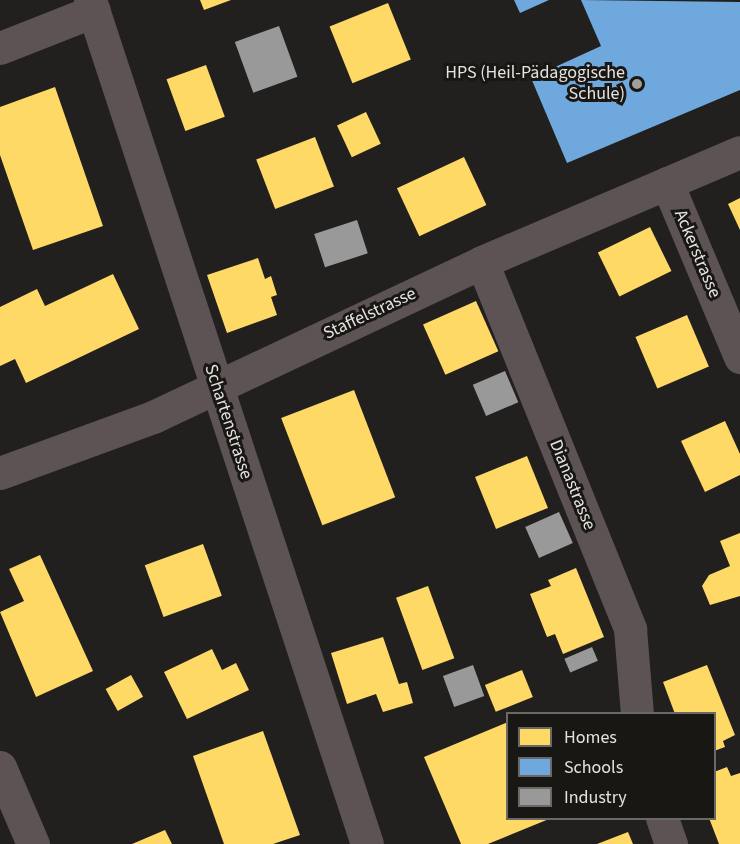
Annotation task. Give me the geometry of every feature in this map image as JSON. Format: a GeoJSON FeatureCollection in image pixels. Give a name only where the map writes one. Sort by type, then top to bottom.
{"type":"FeatureCollection","features":[{"type":"Feature","properties":{"kind":"street"},"geometry":{"type":"LineString","coordinates":[[0,48],[92,6]]}},
{"type":"Feature","properties":{"kind":"street","name":"Schartenstrasse"},"geometry":{"type":"LineString","coordinates":[[92,6],[367,844]]}},
{"type":"Feature","properties":{"kind":"street","name":"Staffelstrasse"},"geometry":{"type":"LineString","coordinates":[[0,472],[153,417],[482,262],[740,152]]}},
{"type":"Feature","properties":{"kind":"street","name":"Ackerstrasse"},"geometry":{"type":"LineString","coordinates":[[668,183],[740,357]]}},
{"type":"Feature","properties":{"kind":"street","name":"Dianastrasse"},"geometry":{"type":"LineString","coordinates":[[482,262],[630,629],[637,712]]}},
{"type":"Feature","properties":{"kind":"street"},"geometry":{"type":"LineString","coordinates":[[0,767],[33,844]]}},
{"type":"Feature","properties":{"kind":"street"},"geometry":{"type":"LineString","coordinates":[[662,820],[671,844]]}},
{"type":"Feature","properties":{"kind":"building: Homes"},"geometry":{"type":"Polygon","coordinates":[[[200,0],[231,0],[204,10],[200,0]]]}},
{"type":"Feature","properties":{"kind":"building: Homes"},"geometry":{"type":"Polygon","coordinates":[[[388,3],[411,60],[352,83],[330,27],[388,3]]]}},
{"type":"Feature","properties":{"kind":"building: Homes"},"geometry":{"type":"Polygon","coordinates":[[[206,65],[225,117],[185,131],[167,79],[206,65]]]}},
{"type":"Feature","properties":{"kind":"building: Homes"},"geometry":{"type":"Polygon","coordinates":[[[55,87],[103,226],[33,250],[0,155],[0,107],[55,87]]]}},
{"type":"Feature","properties":{"kind":"building: Homes"},"geometry":{"type":"Polygon","coordinates":[[[366,112],[381,144],[352,157],[337,126],[366,112]]]}},
{"type":"Feature","properties":{"kind":"building: Homes"},"geometry":{"type":"Polygon","coordinates":[[[315,137],[334,186],[275,209],[256,160],[315,137]]]}},
{"type":"Feature","properties":{"kind":"building: Homes"},"geometry":{"type":"Polygon","coordinates":[[[464,157],[486,205],[419,236],[397,188],[464,157]]]}},
{"type":"Feature","properties":{"kind":"building: Homes"},"geometry":{"type":"Polygon","coordinates":[[[740,198],[740,230],[728,204],[740,198]]]}},
{"type":"Feature","properties":{"kind":"building: Homes"},"geometry":{"type":"Polygon","coordinates":[[[650,227],[671,271],[619,296],[598,252],[650,227]]]}},
{"type":"Feature","properties":{"kind":"building: Homes"},"geometry":{"type":"Polygon","coordinates":[[[258,258],[265,279],[271,276],[277,295],[271,297],[277,315],[227,333],[207,275],[258,258]]]}},
{"type":"Feature","properties":{"kind":"building: Homes"},"geometry":{"type":"Polygon","coordinates":[[[113,274],[139,329],[26,383],[15,359],[0,366],[0,307],[37,289],[45,306],[113,274]]]}},
{"type":"Feature","properties":{"kind":"building: Homes"},"geometry":{"type":"Polygon","coordinates":[[[476,301],[498,351],[445,375],[423,325],[476,301]]]}},
{"type":"Feature","properties":{"kind":"building: Homes"},"geometry":{"type":"Polygon","coordinates":[[[687,315],[709,367],[657,388],[635,337],[687,315]]]}},
{"type":"Feature","properties":{"kind":"building: Homes"},"geometry":{"type":"Polygon","coordinates":[[[354,390],[395,497],[322,525],[281,418],[354,390]]]}},
{"type":"Feature","properties":{"kind":"building: Homes"},"geometry":{"type":"Polygon","coordinates":[[[725,421],[740,454],[740,475],[705,492],[681,441],[725,421]]]}},
{"type":"Feature","properties":{"kind":"building: Homes"},"geometry":{"type":"Polygon","coordinates":[[[527,456],[548,508],[496,529],[475,477],[527,456]]]}},
{"type":"Feature","properties":{"kind":"building: Homes"},"geometry":{"type":"Polygon","coordinates":[[[740,533],[740,596],[710,605],[702,586],[709,575],[730,566],[720,541],[740,533]]]}},
{"type":"Feature","properties":{"kind":"building: Homes"},"geometry":{"type":"Polygon","coordinates":[[[203,544],[222,596],[164,617],[145,565],[203,544]]]}},
{"type":"Feature","properties":{"kind":"building: Homes"},"geometry":{"type":"Polygon","coordinates":[[[40,555],[93,671],[36,697],[0,612],[24,601],[9,569],[40,555]]]}},
{"type":"Feature","properties":{"kind":"building: Homes"},"geometry":{"type":"Polygon","coordinates":[[[576,568],[604,637],[563,654],[555,634],[547,637],[530,594],[551,586],[548,580],[576,568]]]}},
{"type":"Feature","properties":{"kind":"building: Homes"},"geometry":{"type":"Polygon","coordinates":[[[428,586],[454,658],[422,670],[396,598],[428,586]]]}},
{"type":"Feature","properties":{"kind":"building: Homes"},"geometry":{"type":"Polygon","coordinates":[[[383,637],[399,684],[407,682],[413,703],[383,712],[376,694],[347,704],[331,653],[383,637]]]}},
{"type":"Feature","properties":{"kind":"building: Homes"},"geometry":{"type":"Polygon","coordinates":[[[212,649],[222,670],[236,663],[249,690],[187,719],[164,672],[212,649]]]}},
{"type":"Feature","properties":{"kind":"building: Homes"},"geometry":{"type":"Polygon","coordinates":[[[707,665],[735,735],[723,741],[725,747],[716,750],[716,712],[674,712],[663,682],[707,665]]]}},
{"type":"Feature","properties":{"kind":"building: Homes"},"geometry":{"type":"Polygon","coordinates":[[[522,670],[533,697],[496,712],[485,685],[522,670]]]}},
{"type":"Feature","properties":{"kind":"building: Homes"},"geometry":{"type":"Polygon","coordinates":[[[131,675],[143,697],[118,711],[106,689],[131,675]]]}},
{"type":"Feature","properties":{"kind":"building: Homes"},"geometry":{"type":"Polygon","coordinates":[[[506,723],[506,820],[547,820],[488,844],[461,844],[424,757],[506,723]]]}},
{"type":"Feature","properties":{"kind":"building: Homes"},"geometry":{"type":"Polygon","coordinates":[[[263,731],[300,835],[273,844],[224,844],[193,756],[263,731]]]}},
{"type":"Feature","properties":{"kind":"building: Homes"},"geometry":{"type":"Polygon","coordinates":[[[727,767],[731,776],[740,773],[740,844],[719,844],[710,820],[716,820],[716,771],[727,767]]]}},
{"type":"Feature","properties":{"kind":"building: Homes"},"geometry":{"type":"Polygon","coordinates":[[[165,830],[172,844],[132,844],[165,830]]]}},
{"type":"Feature","properties":{"kind":"building: Homes"},"geometry":{"type":"Polygon","coordinates":[[[628,832],[633,844],[597,844],[628,832]]]}},
{"type":"Feature","properties":{"kind":"building: Schools","name":"HPS (Heil-Pädagogische Schule)"},"geometry":{"type":"Polygon","coordinates":[[[514,0],[549,0],[520,13],[514,0]]]}},
{"type":"Feature","properties":{"kind":"building: Schools","name":"HPS (Heil-Pädagogische Schule)"},"geometry":{"type":"Polygon","coordinates":[[[581,0],[740,2],[740,90],[567,163],[531,78],[601,46],[581,0]]]}},
{"type":"Feature","properties":{"kind":"building: Industry"},"geometry":{"type":"Polygon","coordinates":[[[279,26],[297,77],[253,93],[235,42],[279,26]]]}},
{"type":"Feature","properties":{"kind":"building: Industry"},"geometry":{"type":"Polygon","coordinates":[[[357,220],[368,253],[325,267],[314,234],[357,220]]]}},
{"type":"Feature","properties":{"kind":"building: Industry"},"geometry":{"type":"Polygon","coordinates":[[[505,371],[518,402],[486,416],[473,385],[505,371]]]}},
{"type":"Feature","properties":{"kind":"building: Industry"},"geometry":{"type":"Polygon","coordinates":[[[559,512],[573,543],[539,558],[525,527],[559,512]]]}},
{"type":"Feature","properties":{"kind":"building: Industry"},"geometry":{"type":"Polygon","coordinates":[[[592,647],[598,661],[570,673],[564,659],[592,647]]]}},
{"type":"Feature","properties":{"kind":"building: Industry"},"geometry":{"type":"Polygon","coordinates":[[[473,665],[484,696],[454,707],[443,676],[473,665]]]}},
{"type":"Feature","properties":{"kind":"place","name":"HPS (Heil-Pädagogische Schule)"},"geometry":{"type":"Point","coordinates":[637,84]}}]}
